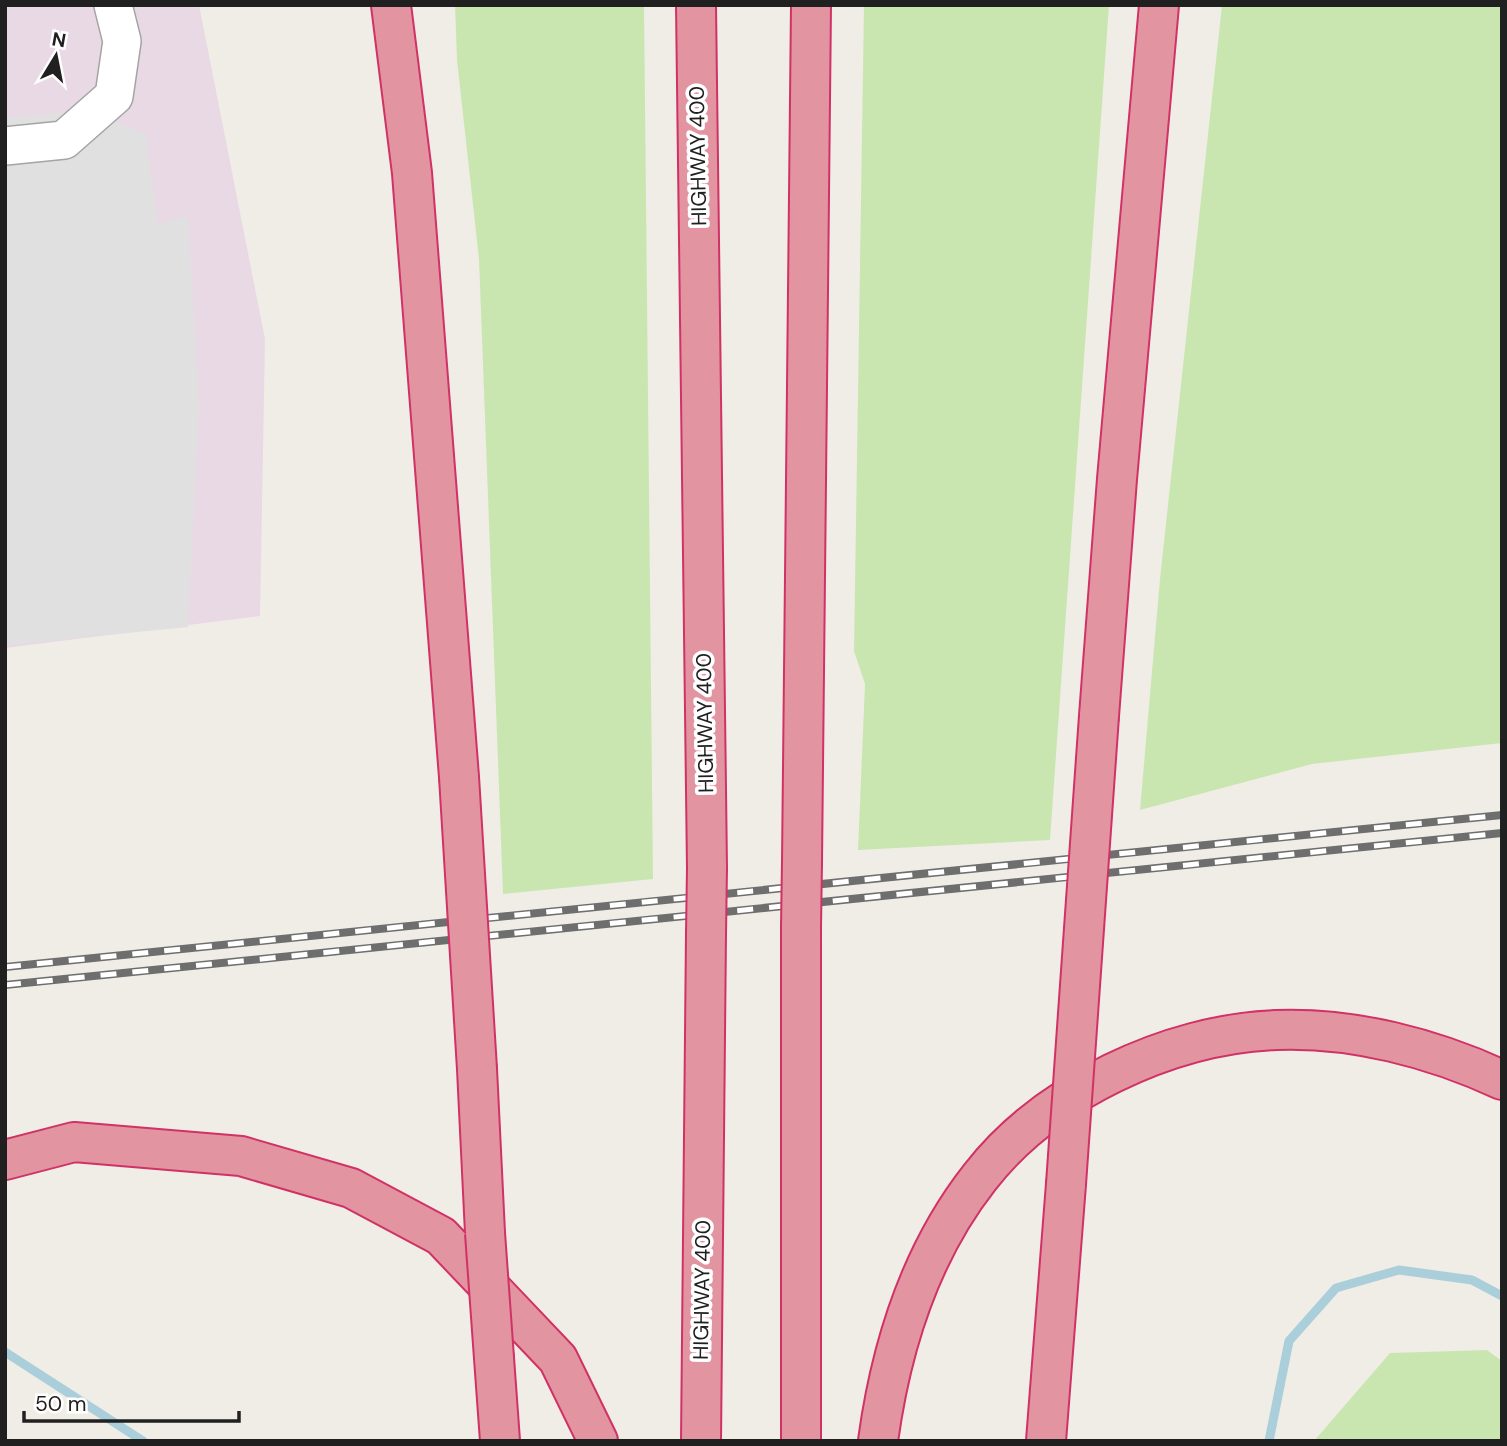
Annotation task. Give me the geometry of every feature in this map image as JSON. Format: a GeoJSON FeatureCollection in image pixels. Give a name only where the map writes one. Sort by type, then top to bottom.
{"type":"FeatureCollection","features":[{"type":"Feature","properties":{"kind":"highway"},"geometry":{"type":"LineString","coordinates":[[391,5],[412,173],[459,777],[485,1233],[500,1441]]}},
{"type":"Feature","properties":{"kind":"highway"},"geometry":{"type":"LineString","coordinates":[[408,5],[412,173]]}},
{"type":"Feature","properties":{"kind":"highway","name":"HIGHWAY 400"},"geometry":{"type":"LineString","coordinates":[[696,5],[707,868],[701,1441]]}},
{"type":"Feature","properties":{"kind":"highway"},"geometry":{"type":"LineString","coordinates":[[801,1441],[801,927],[811,5]]}},
{"type":"Feature","properties":{"kind":"highway"},"geometry":{"type":"LineString","coordinates":[[1046,1441],[1099,716],[1159,5]]}},
{"type":"Feature","properties":{"kind":"highway"},"geometry":{"type":"LineString","coordinates":[[878,1441],[899,1336],[931,1256],[955,1213],[980,1176],[1014,1140],[1053,1109],[1100,1078],[1186,1044],[1276,1030],[1366,1036],[1457,1059],[1502,1080]]}},
{"type":"Feature","properties":{"kind":"highway"},"geometry":{"type":"LineString","coordinates":[[5,1160],[74,1142],[241,1156],[351,1188],[441,1236],[558,1359],[598,1441]]}},
{"type":"Feature","properties":{"kind":"lane"},"geometry":{"type":"LineString","coordinates":[[5,146],[64,140],[114,96],[122,41],[113,5]]}},
{"type":"Feature","properties":{"kind":"shaded area"},"geometry":{"type":"Polygon","coordinates":[[[5,5],[199,5],[265,339],[260,616],[5,648],[5,5]]]}},
{"type":"Feature","properties":{"kind":"shaded area"},"geometry":{"type":"Polygon","coordinates":[[[89,110],[146,134],[158,224],[188,216],[199,405],[188,627],[5,645],[5,118],[89,110]]]}},
{"type":"Feature","properties":{"kind":"green space"},"geometry":{"type":"Polygon","coordinates":[[[455,5],[644,5],[653,879],[503,894],[479,259],[457,60],[455,5]]]}},
{"type":"Feature","properties":{"kind":"green space"},"geometry":{"type":"Polygon","coordinates":[[[864,5],[1109,5],[1050,840],[858,850],[865,684],[854,651],[864,5]]]}},
{"type":"Feature","properties":{"kind":"green space"},"geometry":{"type":"Polygon","coordinates":[[[1222,5],[1502,5],[1502,743],[1312,764],[1140,810],[1160,579],[1222,5]]]}},
{"type":"Feature","properties":{"kind":"green space"},"geometry":{"type":"Polygon","coordinates":[[[1487,1350],[1502,1361],[1502,1441],[1314,1441],[1390,1353],[1487,1350]]]}},
{"type":"Feature","properties":{"kind":"waterway"},"geometry":{"type":"LineString","coordinates":[[1269,1441],[1289,1341],[1336,1288],[1399,1270],[1472,1280],[1502,1296]]}},
{"type":"Feature","properties":{"kind":"waterway"},"geometry":{"type":"LineString","coordinates":[[5,1352],[143,1441]]}},
{"type":"Feature","properties":{"kind":"railway"},"geometry":{"type":"LineString","coordinates":[[5,967],[1502,815]]}},
{"type":"Feature","properties":{"kind":"railway"},"geometry":{"type":"LineString","coordinates":[[5,985],[1502,833]]}}]}
